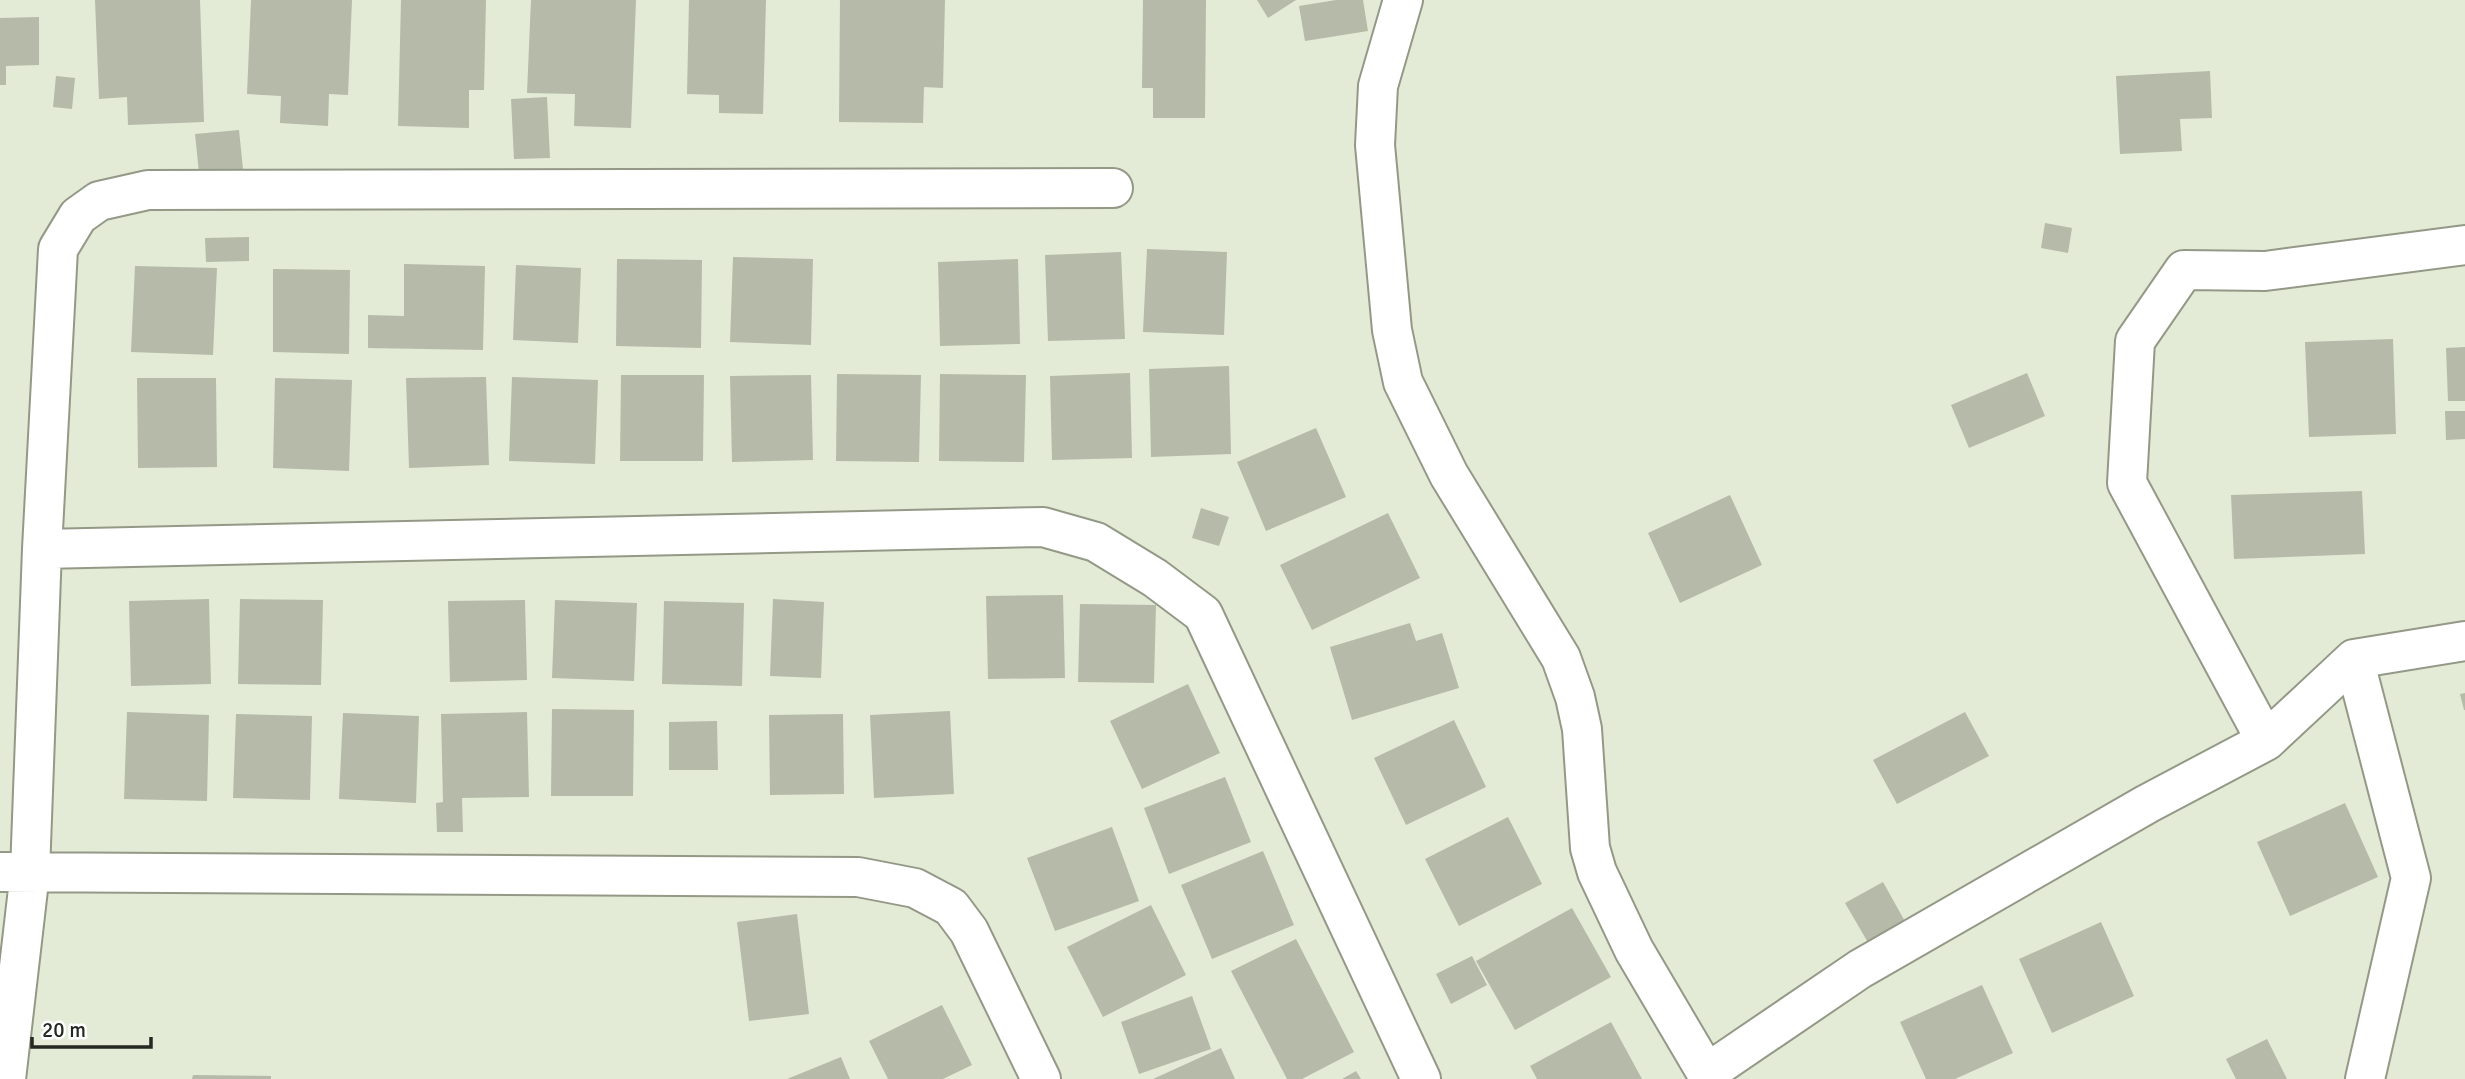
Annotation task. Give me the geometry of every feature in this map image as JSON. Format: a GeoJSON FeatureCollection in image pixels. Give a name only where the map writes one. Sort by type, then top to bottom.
{"type":"FeatureCollection","features":[{"type":"Feature","properties":{"kind":"street"},"geometry":{"type":"LineString","coordinates":[[1403,0],[1378,86],[1375,145],[1392,330],[1403,382],[1450,475],[1561,658],[1575,697],[1582,729],[1590,848],[1597,872],[1634,950],[1709,1076],[1860,969],[2147,804],[2266,741],[2354,659],[2465,641]]}},
{"type":"Feature","properties":{"kind":"street"},"geometry":{"type":"LineString","coordinates":[[6,1079],[15,872],[42,550],[58,249],[78,216],[99,201],[148,191],[1113,188]]}},
{"type":"Feature","properties":{"kind":"street"},"geometry":{"type":"LineString","coordinates":[[2266,741],[2127,483],[2135,341],[2184,270],[2265,271],[2465,244]]}},
{"type":"Feature","properties":{"kind":"street"},"geometry":{"type":"LineString","coordinates":[[42,550],[1043,527],[1096,542],[1155,578],[1203,614],[1421,1079]]}},
{"type":"Feature","properties":{"kind":"street"},"geometry":{"type":"LineString","coordinates":[[2354,659],[2411,878],[2365,1079]]}},
{"type":"Feature","properties":{"kind":"street"},"geometry":{"type":"LineString","coordinates":[[15,872],[858,877],[915,888],[951,907],[969,931],[1041,1079]]}},
{"type":"Feature","properties":{"kind":"building"},"geometry":{"type":"Polygon","coordinates":[[[95,0],[200,0],[204,122],[128,125],[127,97],[99,99],[95,0]]]}},
{"type":"Feature","properties":{"kind":"building"},"geometry":{"type":"Polygon","coordinates":[[[251,0],[352,0],[348,95],[329,94],[328,126],[280,123],[281,96],[247,94],[251,0]]]}},
{"type":"Feature","properties":{"kind":"building"},"geometry":{"type":"Polygon","coordinates":[[[401,0],[486,0],[484,90],[469,90],[469,128],[398,126],[401,0]]]}},
{"type":"Feature","properties":{"kind":"building"},"geometry":{"type":"Polygon","coordinates":[[[531,0],[636,0],[631,128],[574,126],[575,94],[527,93],[531,0]]]}},
{"type":"Feature","properties":{"kind":"building"},"geometry":{"type":"Polygon","coordinates":[[[689,0],[766,0],[763,114],[719,113],[719,95],[687,94],[689,0]]]}},
{"type":"Feature","properties":{"kind":"building"},"geometry":{"type":"Polygon","coordinates":[[[840,0],[945,0],[943,88],[924,87],[923,123],[839,122],[840,0]]]}},
{"type":"Feature","properties":{"kind":"building"},"geometry":{"type":"Polygon","coordinates":[[[1143,0],[1206,0],[1205,118],[1153,118],[1153,88],[1142,88],[1143,0]]]}},
{"type":"Feature","properties":{"kind":"building"},"geometry":{"type":"Polygon","coordinates":[[[1257,0],[1296,0],[1268,18],[1257,0]]]}},
{"type":"Feature","properties":{"kind":"building"},"geometry":{"type":"Polygon","coordinates":[[[1336,0],[1363,0],[1368,31],[1305,41],[1299,6],[1336,0]]]}},
{"type":"Feature","properties":{"kind":"building"},"geometry":{"type":"Polygon","coordinates":[[[39,17],[39,65],[6,66],[6,85],[0,85],[0,18],[39,17]]]}},
{"type":"Feature","properties":{"kind":"building"},"geometry":{"type":"Polygon","coordinates":[[[2210,71],[2212,118],[2180,119],[2182,151],[2120,154],[2116,76],[2210,71]]]}},
{"type":"Feature","properties":{"kind":"building"},"geometry":{"type":"Polygon","coordinates":[[[56,76],[75,78],[72,109],[53,107],[56,76]]]}},
{"type":"Feature","properties":{"kind":"building"},"geometry":{"type":"Polygon","coordinates":[[[547,97],[550,158],[514,159],[511,99],[547,97]]]}},
{"type":"Feature","properties":{"kind":"building"},"geometry":{"type":"Polygon","coordinates":[[[239,130],[243,169],[199,173],[195,134],[239,130]]]}},
{"type":"Feature","properties":{"kind":"building"},"geometry":{"type":"Polygon","coordinates":[[[2045,223],[2072,228],[2068,253],[2041,248],[2045,223]]]}},
{"type":"Feature","properties":{"kind":"building"},"geometry":{"type":"Polygon","coordinates":[[[249,237],[249,261],[206,262],[205,238],[249,237]]]}},
{"type":"Feature","properties":{"kind":"building"},"geometry":{"type":"Polygon","coordinates":[[[1147,249],[1227,252],[1224,335],[1143,332],[1147,249]]]}},
{"type":"Feature","properties":{"kind":"building"},"geometry":{"type":"Polygon","coordinates":[[[1121,252],[1125,339],[1048,341],[1045,255],[1121,252]]]}},
{"type":"Feature","properties":{"kind":"building"},"geometry":{"type":"Polygon","coordinates":[[[733,257],[813,259],[811,345],[730,342],[733,257]]]}},
{"type":"Feature","properties":{"kind":"building"},"geometry":{"type":"Polygon","coordinates":[[[617,259],[702,260],[701,348],[616,346],[617,259]]]}},
{"type":"Feature","properties":{"kind":"building"},"geometry":{"type":"Polygon","coordinates":[[[1018,259],[1020,344],[940,346],[938,262],[1018,259]]]}},
{"type":"Feature","properties":{"kind":"building"},"geometry":{"type":"Polygon","coordinates":[[[404,264],[485,266],[483,350],[368,348],[368,315],[404,316],[404,264]]]}},
{"type":"Feature","properties":{"kind":"building"},"geometry":{"type":"Polygon","coordinates":[[[516,265],[581,268],[578,343],[513,340],[516,265]]]}},
{"type":"Feature","properties":{"kind":"building"},"geometry":{"type":"Polygon","coordinates":[[[135,266],[217,268],[213,355],[131,352],[135,266]]]}},
{"type":"Feature","properties":{"kind":"building"},"geometry":{"type":"Polygon","coordinates":[[[273,269],[350,270],[349,354],[273,352],[273,269]]]}},
{"type":"Feature","properties":{"kind":"building"},"geometry":{"type":"Polygon","coordinates":[[[2393,339],[2396,434],[2309,437],[2305,342],[2393,339]]]}},
{"type":"Feature","properties":{"kind":"building"},"geometry":{"type":"Polygon","coordinates":[[[2465,347],[2465,401],[2448,401],[2446,348],[2465,347]]]}},
{"type":"Feature","properties":{"kind":"building"},"geometry":{"type":"Polygon","coordinates":[[[1229,366],[1231,454],[1151,457],[1149,369],[1229,366]]]}},
{"type":"Feature","properties":{"kind":"building"},"geometry":{"type":"Polygon","coordinates":[[[1130,373],[1132,458],[1052,460],[1050,376],[1130,373]]]}},
{"type":"Feature","properties":{"kind":"building"},"geometry":{"type":"Polygon","coordinates":[[[2027,373],[2045,416],[1969,448],[1951,405],[2027,373]]]}},
{"type":"Feature","properties":{"kind":"building"},"geometry":{"type":"Polygon","coordinates":[[[837,374],[921,375],[919,462],[836,461],[837,374]]]}},
{"type":"Feature","properties":{"kind":"building"},"geometry":{"type":"Polygon","coordinates":[[[940,374],[1026,375],[1024,462],[939,461],[940,374]]]}},
{"type":"Feature","properties":{"kind":"building"},"geometry":{"type":"Polygon","coordinates":[[[621,375],[704,375],[703,461],[620,461],[621,375]]]}},
{"type":"Feature","properties":{"kind":"building"},"geometry":{"type":"Polygon","coordinates":[[[811,375],[813,460],[732,462],[730,376],[811,375]]]}},
{"type":"Feature","properties":{"kind":"building"},"geometry":{"type":"Polygon","coordinates":[[[486,377],[489,465],[409,468],[406,378],[486,377]]]}},
{"type":"Feature","properties":{"kind":"building"},"geometry":{"type":"Polygon","coordinates":[[[512,377],[598,380],[595,464],[509,461],[512,377]]]}},
{"type":"Feature","properties":{"kind":"building"},"geometry":{"type":"Polygon","coordinates":[[[137,378],[216,378],[217,467],[138,468],[137,378]]]}},
{"type":"Feature","properties":{"kind":"building"},"geometry":{"type":"Polygon","coordinates":[[[275,378],[352,380],[349,471],[273,468],[275,378]]]}},
{"type":"Feature","properties":{"kind":"building"},"geometry":{"type":"Polygon","coordinates":[[[2445,411],[2465,411],[2465,439],[2446,440],[2445,411]]]}},
{"type":"Feature","properties":{"kind":"building"},"geometry":{"type":"Polygon","coordinates":[[[1316,428],[1346,497],[1266,531],[1237,462],[1316,428]]]}},
{"type":"Feature","properties":{"kind":"building"},"geometry":{"type":"Polygon","coordinates":[[[2362,491],[2365,554],[2234,559],[2231,495],[2362,491]]]}},
{"type":"Feature","properties":{"kind":"building"},"geometry":{"type":"Polygon","coordinates":[[[1730,495],[1762,565],[1680,603],[1648,533],[1730,495]]]}},
{"type":"Feature","properties":{"kind":"building"},"geometry":{"type":"Polygon","coordinates":[[[1201,508],[1229,517],[1219,546],[1192,538],[1201,508]]]}},
{"type":"Feature","properties":{"kind":"building"},"geometry":{"type":"Polygon","coordinates":[[[1388,513],[1420,578],[1312,630],[1280,565],[1388,513]]]}},
{"type":"Feature","properties":{"kind":"building"},"geometry":{"type":"Polygon","coordinates":[[[1063,595],[1065,678],[988,679],[986,596],[1063,595]]]}},
{"type":"Feature","properties":{"kind":"building"},"geometry":{"type":"Polygon","coordinates":[[[209,599],[211,684],[131,686],[129,601],[209,599]]]}},
{"type":"Feature","properties":{"kind":"building"},"geometry":{"type":"Polygon","coordinates":[[[240,599],[323,600],[321,685],[238,684],[240,599]]]}},
{"type":"Feature","properties":{"kind":"building"},"geometry":{"type":"Polygon","coordinates":[[[773,599],[824,602],[821,678],[770,676],[773,599]]]}},
{"type":"Feature","properties":{"kind":"building"},"geometry":{"type":"Polygon","coordinates":[[[525,600],[527,680],[450,682],[448,601],[525,600]]]}},
{"type":"Feature","properties":{"kind":"building"},"geometry":{"type":"Polygon","coordinates":[[[555,600],[637,603],[634,681],[552,678],[555,600]]]}},
{"type":"Feature","properties":{"kind":"building"},"geometry":{"type":"Polygon","coordinates":[[[664,601],[744,603],[742,686],[662,684],[664,601]]]}},
{"type":"Feature","properties":{"kind":"building"},"geometry":{"type":"Polygon","coordinates":[[[1080,604],[1156,605],[1154,683],[1078,682],[1080,604]]]}},
{"type":"Feature","properties":{"kind":"building"},"geometry":{"type":"Polygon","coordinates":[[[1410,623],[1416,641],[1442,633],[1459,688],[1352,720],[1330,647],[1410,623]]]}},
{"type":"Feature","properties":{"kind":"building"},"geometry":{"type":"Polygon","coordinates":[[[1188,684],[1220,753],[1142,789],[1110,721],[1188,684]]]}},
{"type":"Feature","properties":{"kind":"building"},"geometry":{"type":"Polygon","coordinates":[[[2465,693],[2465,710],[2464,710],[2460,694],[2465,693]]]}},
{"type":"Feature","properties":{"kind":"building"},"geometry":{"type":"Polygon","coordinates":[[[552,709],[634,710],[633,796],[551,796],[552,709]]]}},
{"type":"Feature","properties":{"kind":"building"},"geometry":{"type":"Polygon","coordinates":[[[950,711],[954,794],[874,798],[870,715],[950,711]]]}},
{"type":"Feature","properties":{"kind":"building"},"geometry":{"type":"Polygon","coordinates":[[[127,712],[209,715],[207,801],[124,799],[127,712]]]}},
{"type":"Feature","properties":{"kind":"building"},"geometry":{"type":"Polygon","coordinates":[[[527,712],[529,797],[462,798],[463,832],[437,832],[436,803],[443,802],[441,714],[527,712]]]}},
{"type":"Feature","properties":{"kind":"building"},"geometry":{"type":"Polygon","coordinates":[[[1965,712],[1989,756],[1897,804],[1873,760],[1965,712]]]}},
{"type":"Feature","properties":{"kind":"building"},"geometry":{"type":"Polygon","coordinates":[[[343,713],[419,716],[416,803],[339,799],[343,713]]]}},
{"type":"Feature","properties":{"kind":"building"},"geometry":{"type":"Polygon","coordinates":[[[236,714],[312,716],[310,800],[233,798],[236,714]]]}},
{"type":"Feature","properties":{"kind":"building"},"geometry":{"type":"Polygon","coordinates":[[[843,714],[844,794],[770,795],[769,715],[843,714]]]}},
{"type":"Feature","properties":{"kind":"building"},"geometry":{"type":"Polygon","coordinates":[[[1454,720],[1486,787],[1406,825],[1374,758],[1454,720]]]}},
{"type":"Feature","properties":{"kind":"building"},"geometry":{"type":"Polygon","coordinates":[[[717,721],[718,770],[669,770],[669,722],[717,721]]]}},
{"type":"Feature","properties":{"kind":"building"},"geometry":{"type":"Polygon","coordinates":[[[1225,777],[1251,842],[1169,874],[1144,808],[1225,777]]]}},
{"type":"Feature","properties":{"kind":"building"},"geometry":{"type":"Polygon","coordinates":[[[2345,803],[2378,877],[2290,916],[2257,842],[2345,803]]]}},
{"type":"Feature","properties":{"kind":"building"},"geometry":{"type":"Polygon","coordinates":[[[1508,817],[1542,884],[1459,926],[1425,859],[1508,817]]]}},
{"type":"Feature","properties":{"kind":"building"},"geometry":{"type":"Polygon","coordinates":[[[1112,827],[1139,901],[1055,931],[1027,858],[1112,827]]]}},
{"type":"Feature","properties":{"kind":"building"},"geometry":{"type":"Polygon","coordinates":[[[1263,851],[1294,925],[1212,959],[1181,885],[1263,851]]]}},
{"type":"Feature","properties":{"kind":"building"},"geometry":{"type":"Polygon","coordinates":[[[1883,882],[1907,925],[1870,946],[1845,903],[1883,882]]]}},
{"type":"Feature","properties":{"kind":"building"},"geometry":{"type":"Polygon","coordinates":[[[1151,905],[1186,975],[1103,1017],[1067,947],[1151,905]]]}},
{"type":"Feature","properties":{"kind":"building"},"geometry":{"type":"Polygon","coordinates":[[[1572,908],[1611,977],[1515,1030],[1476,961],[1572,908]]]}},
{"type":"Feature","properties":{"kind":"building"},"geometry":{"type":"Polygon","coordinates":[[[797,914],[809,1014],[749,1021],[737,922],[797,914]]]}},
{"type":"Feature","properties":{"kind":"building"},"geometry":{"type":"Polygon","coordinates":[[[2101,922],[2134,996],[2052,1033],[2019,959],[2101,922]]]}},
{"type":"Feature","properties":{"kind":"building"},"geometry":{"type":"Polygon","coordinates":[[[1296,939],[1354,1052],[1302,1079],[1287,1079],[1231,971],[1296,939]]]}},
{"type":"Feature","properties":{"kind":"building"},"geometry":{"type":"Polygon","coordinates":[[[1472,956],[1487,985],[1451,1004],[1436,974],[1472,956]]]}},
{"type":"Feature","properties":{"kind":"building"},"geometry":{"type":"Polygon","coordinates":[[[1982,985],[2013,1053],[1955,1079],[1926,1079],[1900,1022],[1982,985]]]}},
{"type":"Feature","properties":{"kind":"building"},"geometry":{"type":"Polygon","coordinates":[[[1192,996],[1211,1049],[1139,1074],[1121,1022],[1192,996]]]}},
{"type":"Feature","properties":{"kind":"building"},"geometry":{"type":"Polygon","coordinates":[[[942,1005],[972,1065],[943,1079],[888,1079],[869,1041],[942,1005]]]}},
{"type":"Feature","properties":{"kind":"building"},"geometry":{"type":"Polygon","coordinates":[[[1611,1022],[1642,1079],[1537,1079],[1530,1066],[1611,1022]]]}},
{"type":"Feature","properties":{"kind":"building"},"geometry":{"type":"Polygon","coordinates":[[[2267,1039],[2287,1079],[2236,1079],[2226,1059],[2267,1039]]]}},
{"type":"Feature","properties":{"kind":"building"},"geometry":{"type":"Polygon","coordinates":[[[1221,1048],[1235,1079],[1153,1079],[1221,1048]]]}},
{"type":"Feature","properties":{"kind":"building"},"geometry":{"type":"Polygon","coordinates":[[[841,1057],[850,1079],[787,1079],[841,1057]]]}},
{"type":"Feature","properties":{"kind":"building"},"geometry":{"type":"Polygon","coordinates":[[[1356,1071],[1361,1079],[1342,1079],[1356,1071]]]}},
{"type":"Feature","properties":{"kind":"building"},"geometry":{"type":"Polygon","coordinates":[[[193,1075],[271,1076],[271,1079],[192,1079],[193,1075]]]}}]}
